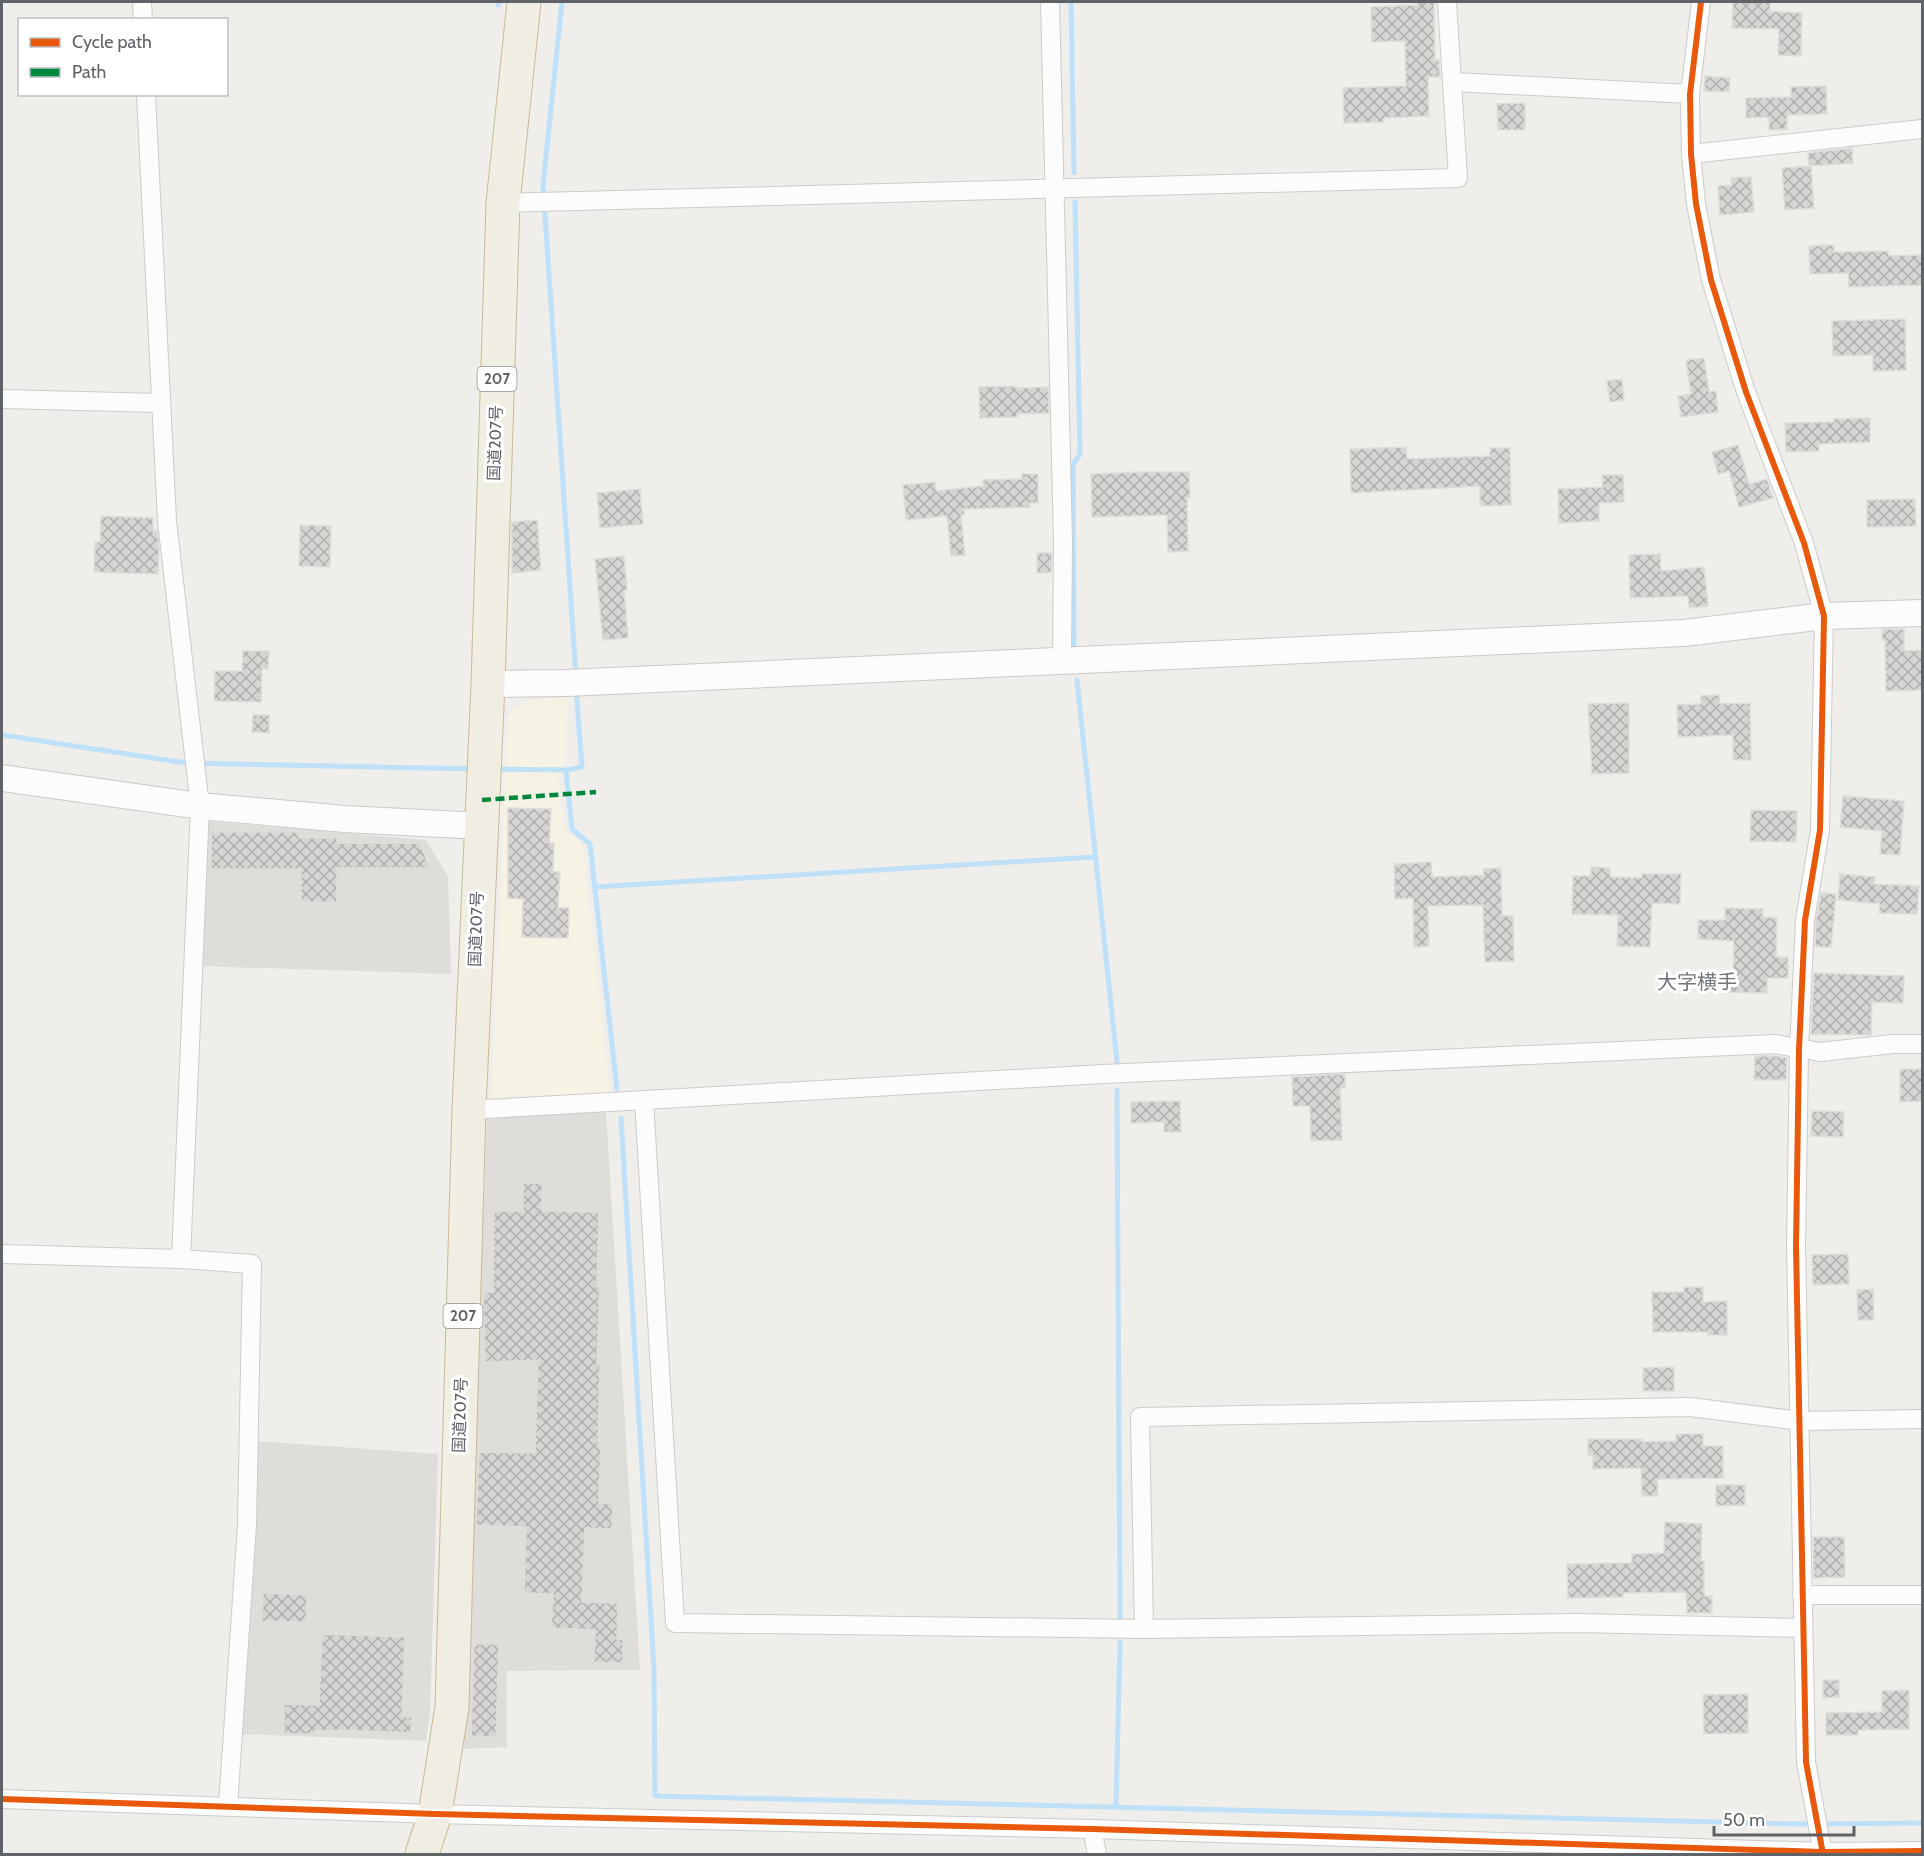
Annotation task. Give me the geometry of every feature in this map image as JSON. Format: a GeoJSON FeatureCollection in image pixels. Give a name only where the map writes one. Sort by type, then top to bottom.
{"type":"FeatureCollection","features":[{"type":"Feature","properties":{"kind":"highway","name":"国道207号"},"geometry":{"type":"LineString","coordinates":[[422,1854],[435,1814],[452,1707],[469,1110],[488,684],[503,203],[524,2]]}},
{"type":"Feature","properties":{"kind":"street"},"geometry":{"type":"LineString","coordinates":[[142,2],[143,18]]}},
{"type":"Feature","properties":{"kind":"street"},"geometry":{"type":"LineString","coordinates":[[1050,2],[1063,541],[1062,660]]}},
{"type":"Feature","properties":{"kind":"street"},"geometry":{"type":"LineString","coordinates":[[503,203],[1458,178],[1448,2]]}},
{"type":"Feature","properties":{"kind":"street"},"geometry":{"type":"LineString","coordinates":[[1701,2],[1690,94],[1691,154],[1696,204],[1711,280],[1746,392],[1804,543],[1824,616],[1820,830],[1805,920],[1799,1050],[1796,1246],[1806,1762],[1821,1847]]}},
{"type":"Feature","properties":{"kind":"street"},"geometry":{"type":"LineString","coordinates":[[1453,82],[1690,94]]}},
{"type":"Feature","properties":{"kind":"street"},"geometry":{"type":"LineString","coordinates":[[147,96],[167,521],[200,806],[181,1258]]}},
{"type":"Feature","properties":{"kind":"street"},"geometry":{"type":"LineString","coordinates":[[1691,154],[1923,129]]}},
{"type":"Feature","properties":{"kind":"street"},"geometry":{"type":"LineString","coordinates":[[2,399],[161,403]]}},
{"type":"Feature","properties":{"kind":"street"},"geometry":{"type":"LineString","coordinates":[[488,684],[1684,633],[1824,616],[1923,613]]}},
{"type":"Feature","properties":{"kind":"street"},"geometry":{"type":"LineString","coordinates":[[2,778],[200,806],[345,819],[481,826]]}},
{"type":"Feature","properties":{"kind":"street"},"geometry":{"type":"LineString","coordinates":[[469,1110],[1103,1074],[1775,1044],[1820,1052],[1893,1044],[1923,1044]]}},
{"type":"Feature","properties":{"kind":"street"},"geometry":{"type":"LineString","coordinates":[[644,1100],[675,1623],[1144,1629],[1577,1623],[1803,1628]]}},
{"type":"Feature","properties":{"kind":"street"},"geometry":{"type":"LineString","coordinates":[[2,1254],[181,1258],[252,1264],[248,1525],[228,1806]]}},
{"type":"Feature","properties":{"kind":"street"},"geometry":{"type":"LineString","coordinates":[[1144,1629],[1140,1417],[1690,1407],[1800,1421],[1923,1419]]}},
{"type":"Feature","properties":{"kind":"street"},"geometry":{"type":"LineString","coordinates":[[1802,1595],[1923,1595]]}},
{"type":"Feature","properties":{"kind":"street"},"geometry":{"type":"LineString","coordinates":[[2,1799],[435,1814],[1923,1851]]}},
{"type":"Feature","properties":{"kind":"street"},"geometry":{"type":"LineString","coordinates":[[1092,1830],[1097,1854]]}},
{"type":"Feature","properties":{"kind":"shaded area"},"geometry":{"type":"Polygon","coordinates":[[[567,698],[566,757],[558,780],[564,828],[583,847],[610,1093],[491,1098],[508,716],[528,700],[567,698]]]}},
{"type":"Feature","properties":{"kind":"shaded area"},"geometry":{"type":"Polygon","coordinates":[[[203,821],[426,840],[448,876],[451,974],[196,966],[203,821]]]}},
{"type":"Feature","properties":{"kind":"shaded area"},"geometry":{"type":"Polygon","coordinates":[[[606,1111],[640,1670],[507,1671],[507,1747],[464,1749],[487,1116],[606,1111]]]}},
{"type":"Feature","properties":{"kind":"shaded area"},"geometry":{"type":"Polygon","coordinates":[[[256,1441],[438,1454],[430,1714],[426,1741],[239,1734],[256,1441]]]}},
{"type":"Feature","properties":{"kind":"building"},"geometry":{"type":"Polygon","coordinates":[[[1417,2],[1434,2],[1435,60],[1439,60],[1440,77],[1428,77],[1429,116],[1384,118],[1384,122],[1344,123],[1343,88],[1406,86],[1405,41],[1372,42],[1371,7],[1417,5],[1417,2]]]}},
{"type":"Feature","properties":{"kind":"building"},"geometry":{"type":"Polygon","coordinates":[[[1733,2],[1770,2],[1770,11],[1802,13],[1801,56],[1778,55],[1779,29],[1732,28],[1733,2]]]}},
{"type":"Feature","properties":{"kind":"building"},"geometry":{"type":"Polygon","coordinates":[[[1705,76],[1730,78],[1729,92],[1704,91],[1705,76]]]}},
{"type":"Feature","properties":{"kind":"building"},"geometry":{"type":"Polygon","coordinates":[[[1826,86],[1827,114],[1787,115],[1787,129],[1769,130],[1769,117],[1746,118],[1746,98],[1791,97],[1791,87],[1826,86]]]}},
{"type":"Feature","properties":{"kind":"building"},"geometry":{"type":"Polygon","coordinates":[[[1525,103],[1525,130],[1498,130],[1497,104],[1525,103]]]}},
{"type":"Feature","properties":{"kind":"building"},"geometry":{"type":"Polygon","coordinates":[[[1852,148],[1853,163],[1809,166],[1808,153],[1852,148]]]}},
{"type":"Feature","properties":{"kind":"building"},"geometry":{"type":"Polygon","coordinates":[[[1811,166],[1814,208],[1785,210],[1782,168],[1811,166]]]}},
{"type":"Feature","properties":{"kind":"building"},"geometry":{"type":"Polygon","coordinates":[[[1751,177],[1754,212],[1720,215],[1718,186],[1732,185],[1731,178],[1751,177]]]}},
{"type":"Feature","properties":{"kind":"building"},"geometry":{"type":"Polygon","coordinates":[[[1834,245],[1834,252],[1888,251],[1889,256],[1923,255],[1923,285],[1849,287],[1848,273],[1810,274],[1809,246],[1834,245]]]}},
{"type":"Feature","properties":{"kind":"building"},"geometry":{"type":"Polygon","coordinates":[[[1905,319],[1906,370],[1873,371],[1873,355],[1833,356],[1832,321],[1905,319]]]}},
{"type":"Feature","properties":{"kind":"building"},"geometry":{"type":"Polygon","coordinates":[[[1704,358],[1709,392],[1716,391],[1718,412],[1681,417],[1678,396],[1691,394],[1686,360],[1704,358]]]}},
{"type":"Feature","properties":{"kind":"building"},"geometry":{"type":"Polygon","coordinates":[[[1622,379],[1624,400],[1610,402],[1607,381],[1622,379]]]}},
{"type":"Feature","properties":{"kind":"building"},"geometry":{"type":"Polygon","coordinates":[[[1016,386],[1016,388],[1048,387],[1049,413],[980,418],[979,387],[1016,386]]]}},
{"type":"Feature","properties":{"kind":"building"},"geometry":{"type":"Polygon","coordinates":[[[1870,418],[1870,442],[1819,444],[1819,451],[1786,452],[1785,423],[1834,422],[1834,419],[1870,418]]]}},
{"type":"Feature","properties":{"kind":"building"},"geometry":{"type":"Polygon","coordinates":[[[1738,445],[1749,484],[1767,479],[1773,498],[1739,507],[1729,471],[1718,474],[1712,452],[1738,445]]]}},
{"type":"Feature","properties":{"kind":"building"},"geometry":{"type":"Polygon","coordinates":[[[1406,447],[1407,459],[1490,456],[1490,448],[1510,448],[1511,505],[1480,506],[1480,486],[1351,493],[1350,449],[1406,447]]]}},
{"type":"Feature","properties":{"kind":"building"},"geometry":{"type":"Polygon","coordinates":[[[1189,472],[1188,551],[1168,552],[1167,515],[1092,517],[1091,474],[1189,472]]]}},
{"type":"Feature","properties":{"kind":"building"},"geometry":{"type":"Polygon","coordinates":[[[1022,474],[1038,474],[1038,503],[1030,503],[1030,507],[964,509],[964,515],[961,515],[965,555],[951,556],[947,516],[906,520],[903,485],[935,482],[936,491],[983,486],[983,480],[1022,479],[1022,474]]]}},
{"type":"Feature","properties":{"kind":"building"},"geometry":{"type":"Polygon","coordinates":[[[1602,475],[1623,475],[1624,502],[1599,503],[1599,521],[1559,523],[1558,489],[1603,487],[1602,475]]]}},
{"type":"Feature","properties":{"kind":"building"},"geometry":{"type":"Polygon","coordinates":[[[640,489],[643,524],[600,528],[597,493],[640,489]]]}},
{"type":"Feature","properties":{"kind":"building"},"geometry":{"type":"Polygon","coordinates":[[[1915,499],[1916,526],[1867,527],[1867,500],[1915,499]]]}},
{"type":"Feature","properties":{"kind":"building"},"geometry":{"type":"Polygon","coordinates":[[[101,516],[153,518],[153,531],[157,531],[159,548],[158,574],[94,572],[95,542],[100,542],[101,516]]]}},
{"type":"Feature","properties":{"kind":"building"},"geometry":{"type":"Polygon","coordinates":[[[537,520],[541,570],[512,573],[512,522],[537,520]]]}},
{"type":"Feature","properties":{"kind":"building"},"geometry":{"type":"Polygon","coordinates":[[[300,525],[331,526],[330,567],[299,566],[300,525]]]}},
{"type":"Feature","properties":{"kind":"building"},"geometry":{"type":"Polygon","coordinates":[[[1037,553],[1052,553],[1051,572],[1037,573],[1037,553]]]}},
{"type":"Feature","properties":{"kind":"building"},"geometry":{"type":"Polygon","coordinates":[[[1660,554],[1661,571],[1704,567],[1708,606],[1689,608],[1688,596],[1630,598],[1629,555],[1660,554]]]}},
{"type":"Feature","properties":{"kind":"building"},"geometry":{"type":"Polygon","coordinates":[[[624,556],[628,638],[603,640],[595,559],[624,556]]]}},
{"type":"Feature","properties":{"kind":"building"},"geometry":{"type":"Polygon","coordinates":[[[1882,629],[1904,629],[1904,651],[1923,650],[1923,690],[1886,691],[1885,640],[1882,640],[1882,629]]]}},
{"type":"Feature","properties":{"kind":"building"},"geometry":{"type":"Polygon","coordinates":[[[243,651],[269,651],[268,669],[262,668],[261,702],[214,701],[215,671],[242,671],[243,651]]]}},
{"type":"Feature","properties":{"kind":"building"},"geometry":{"type":"Polygon","coordinates":[[[1719,695],[1720,704],[1750,703],[1751,760],[1733,760],[1733,735],[1678,737],[1677,705],[1701,704],[1701,696],[1719,695]]]}},
{"type":"Feature","properties":{"kind":"building"},"geometry":{"type":"Polygon","coordinates":[[[1629,703],[1629,773],[1592,774],[1588,704],[1629,703]]]}},
{"type":"Feature","properties":{"kind":"building"},"geometry":{"type":"Polygon","coordinates":[[[253,715],[269,715],[269,733],[252,732],[253,715]]]}},
{"type":"Feature","properties":{"kind":"building"},"geometry":{"type":"Polygon","coordinates":[[[1843,796],[1904,801],[1900,855],[1880,854],[1882,831],[1840,827],[1843,796]]]}},
{"type":"Feature","properties":{"kind":"building"},"geometry":{"type":"Polygon","coordinates":[[[508,808],[551,809],[549,843],[554,843],[553,872],[560,872],[558,908],[569,908],[568,938],[522,937],[523,899],[508,898],[508,808]]]}},
{"type":"Feature","properties":{"kind":"building"},"geometry":{"type":"Polygon","coordinates":[[[1751,810],[1797,811],[1796,842],[1750,841],[1751,810]]]}},
{"type":"Feature","properties":{"kind":"building"},"geometry":{"type":"Polygon","coordinates":[[[211,832],[299,832],[299,838],[337,838],[337,843],[420,843],[430,868],[337,868],[337,902],[301,902],[301,869],[211,869],[211,832]]]}},
{"type":"Feature","properties":{"kind":"building"},"geometry":{"type":"Polygon","coordinates":[[[1431,862],[1432,877],[1484,875],[1483,869],[1501,868],[1502,916],[1513,916],[1514,961],[1485,962],[1483,905],[1428,906],[1429,946],[1414,947],[1413,898],[1395,899],[1394,864],[1431,862]]]}},
{"type":"Feature","properties":{"kind":"building"},"geometry":{"type":"Polygon","coordinates":[[[1591,867],[1610,868],[1610,877],[1642,878],[1642,874],[1681,874],[1680,904],[1652,903],[1650,947],[1617,946],[1618,915],[1572,914],[1573,876],[1591,876],[1591,867]]]}},
{"type":"Feature","properties":{"kind":"building"},"geometry":{"type":"Polygon","coordinates":[[[1840,874],[1875,877],[1874,884],[1919,886],[1917,914],[1879,913],[1880,904],[1838,900],[1840,874]]]}},
{"type":"Feature","properties":{"kind":"building"},"geometry":{"type":"Polygon","coordinates":[[[1821,893],[1836,894],[1831,948],[1815,946],[1816,921],[1821,893]]]}},
{"type":"Feature","properties":{"kind":"building"},"geometry":{"type":"Polygon","coordinates":[[[1725,908],[1763,909],[1762,917],[1777,918],[1776,957],[1788,957],[1788,978],[1767,978],[1767,993],[1727,992],[1727,972],[1733,973],[1734,941],[1698,939],[1698,920],[1725,920],[1725,908]]]}},
{"type":"Feature","properties":{"kind":"building"},"geometry":{"type":"Polygon","coordinates":[[[1814,973],[1904,976],[1903,1003],[1872,1002],[1871,1035],[1811,1034],[1814,973]]]}},
{"type":"Feature","properties":{"kind":"building"},"geometry":{"type":"Polygon","coordinates":[[[1755,1056],[1787,1058],[1786,1080],[1754,1080],[1755,1056]]]}},
{"type":"Feature","properties":{"kind":"building"},"geometry":{"type":"Polygon","coordinates":[[[1900,1069],[1923,1069],[1923,1101],[1900,1102],[1900,1069]]]}},
{"type":"Feature","properties":{"kind":"building"},"geometry":{"type":"Polygon","coordinates":[[[1345,1074],[1345,1088],[1340,1088],[1342,1140],[1311,1141],[1310,1106],[1293,1106],[1292,1077],[1345,1074]]]}},
{"type":"Feature","properties":{"kind":"building"},"geometry":{"type":"Polygon","coordinates":[[[1180,1101],[1181,1132],[1164,1132],[1164,1122],[1131,1123],[1131,1102],[1180,1101]]]}},
{"type":"Feature","properties":{"kind":"building"},"geometry":{"type":"Polygon","coordinates":[[[1812,1111],[1844,1112],[1843,1137],[1811,1136],[1812,1111]]]}},
{"type":"Feature","properties":{"kind":"building"},"geometry":{"type":"Polygon","coordinates":[[[523,1183],[542,1183],[542,1211],[599,1212],[597,1287],[600,1287],[597,1365],[600,1365],[598,1443],[601,1443],[599,1503],[613,1504],[612,1529],[585,1528],[582,1602],[618,1603],[617,1639],[623,1640],[623,1663],[594,1662],[595,1630],[551,1628],[553,1594],[524,1593],[526,1527],[476,1525],[479,1452],[535,1453],[538,1360],[485,1362],[483,1292],[493,1292],[494,1211],[523,1211],[523,1183]]]}},
{"type":"Feature","properties":{"kind":"building"},"geometry":{"type":"Polygon","coordinates":[[[1848,1254],[1849,1284],[1813,1285],[1812,1255],[1848,1254]]]}},
{"type":"Feature","properties":{"kind":"building"},"geometry":{"type":"Polygon","coordinates":[[[1684,1287],[1703,1287],[1703,1302],[1727,1301],[1727,1335],[1708,1335],[1708,1332],[1653,1332],[1652,1292],[1684,1292],[1684,1287]]]}},
{"type":"Feature","properties":{"kind":"building"},"geometry":{"type":"Polygon","coordinates":[[[1873,1289],[1874,1320],[1858,1320],[1857,1290],[1873,1289]]]}},
{"type":"Feature","properties":{"kind":"building"},"geometry":{"type":"Polygon","coordinates":[[[1674,1367],[1674,1391],[1643,1391],[1643,1368],[1674,1367]]]}},
{"type":"Feature","properties":{"kind":"building"},"geometry":{"type":"Polygon","coordinates":[[[1676,1434],[1703,1434],[1703,1446],[1723,1446],[1723,1478],[1657,1479],[1658,1496],[1642,1496],[1641,1468],[1593,1469],[1593,1455],[1588,1455],[1588,1439],[1676,1441],[1676,1434]]]}},
{"type":"Feature","properties":{"kind":"building"},"geometry":{"type":"Polygon","coordinates":[[[1716,1485],[1745,1485],[1745,1505],[1716,1506],[1716,1485]]]}},
{"type":"Feature","properties":{"kind":"building"},"geometry":{"type":"Polygon","coordinates":[[[1665,1522],[1702,1524],[1701,1561],[1704,1561],[1704,1596],[1712,1596],[1712,1613],[1687,1613],[1686,1592],[1623,1593],[1623,1597],[1568,1598],[1567,1564],[1632,1563],[1632,1554],[1664,1553],[1665,1522]]]}},
{"type":"Feature","properties":{"kind":"building"},"geometry":{"type":"Polygon","coordinates":[[[1813,1537],[1844,1537],[1845,1577],[1814,1578],[1813,1537]]]}},
{"type":"Feature","properties":{"kind":"building"},"geometry":{"type":"Polygon","coordinates":[[[263,1593],[307,1595],[306,1622],[262,1621],[263,1593]]]}},
{"type":"Feature","properties":{"kind":"building"},"geometry":{"type":"Polygon","coordinates":[[[322,1634],[405,1637],[402,1717],[412,1717],[411,1733],[343,1730],[315,1731],[315,1734],[284,1734],[284,1704],[319,1705],[322,1634]]]}},
{"type":"Feature","properties":{"kind":"building"},"geometry":{"type":"Polygon","coordinates":[[[474,1644],[499,1644],[496,1737],[471,1736],[474,1644]]]}},
{"type":"Feature","properties":{"kind":"building"},"geometry":{"type":"Polygon","coordinates":[[[1823,1680],[1839,1680],[1839,1697],[1823,1698],[1823,1680]]]}},
{"type":"Feature","properties":{"kind":"building"},"geometry":{"type":"Polygon","coordinates":[[[1909,1690],[1909,1729],[1858,1730],[1858,1735],[1826,1735],[1826,1713],[1882,1712],[1882,1691],[1909,1690]]]}},
{"type":"Feature","properties":{"kind":"building"},"geometry":{"type":"Polygon","coordinates":[[[1748,1694],[1748,1733],[1704,1734],[1703,1695],[1748,1694]]]}},
{"type":"Feature","properties":{"kind":"waterway"},"geometry":{"type":"LineString","coordinates":[[562,2],[543,185],[576,677]]}},
{"type":"Feature","properties":{"kind":"waterway"},"geometry":{"type":"LineString","coordinates":[[1071,2],[1074,173]]}},
{"type":"Feature","properties":{"kind":"waterway"},"geometry":{"type":"LineString","coordinates":[[1074,647],[1073,464],[1080,454],[1075,202]]}},
{"type":"Feature","properties":{"kind":"waterway"},"geometry":{"type":"LineString","coordinates":[[1077,680],[1117,1062]]}},
{"type":"Feature","properties":{"kind":"waterway"},"geometry":{"type":"LineString","coordinates":[[496,769],[566,770],[582,767],[576,689]]}},
{"type":"Feature","properties":{"kind":"waterway"},"geometry":{"type":"LineString","coordinates":[[2,735],[186,763],[475,769]]}},
{"type":"Feature","properties":{"kind":"waterway"},"geometry":{"type":"LineString","coordinates":[[566,770],[572,829],[590,844],[617,1089]]}},
{"type":"Feature","properties":{"kind":"waterway"},"geometry":{"type":"LineString","coordinates":[[594,887],[1095,857]]}},
{"type":"Feature","properties":{"kind":"waterway"},"geometry":{"type":"LineString","coordinates":[[1117,1090],[1120,1619]]}},
{"type":"Feature","properties":{"kind":"waterway"},"geometry":{"type":"LineString","coordinates":[[621,1118],[654,1669],[655,1796],[1803,1824],[1922,1823]]}},
{"type":"Feature","properties":{"kind":"waterway"},"geometry":{"type":"LineString","coordinates":[[1116,1807],[1120,1642]]}},
{"type":"Feature","properties":{"kind":"marked path"},"geometry":{"type":"LineString","coordinates":[[482,800],[596,792]]}},
{"type":"Feature","properties":{"kind":"cycle path"},"geometry":{"type":"LineString","coordinates":[[1701,2],[1690,94],[1691,154],[1696,204],[1711,280],[1746,392],[1804,543],[1824,616],[1820,830],[1805,920],[1799,1050],[1796,1246],[1806,1762],[1823,1854]]}},
{"type":"Feature","properties":{"kind":"cycle path"},"geometry":{"type":"LineString","coordinates":[[2,1799],[435,1814],[1092,1829],[1822,1852],[1922,1851]]}},
{"type":"Feature","properties":{"kind":"district","name":"大字横手"},"geometry":{"type":"Point","coordinates":[1697,982]}}]}
